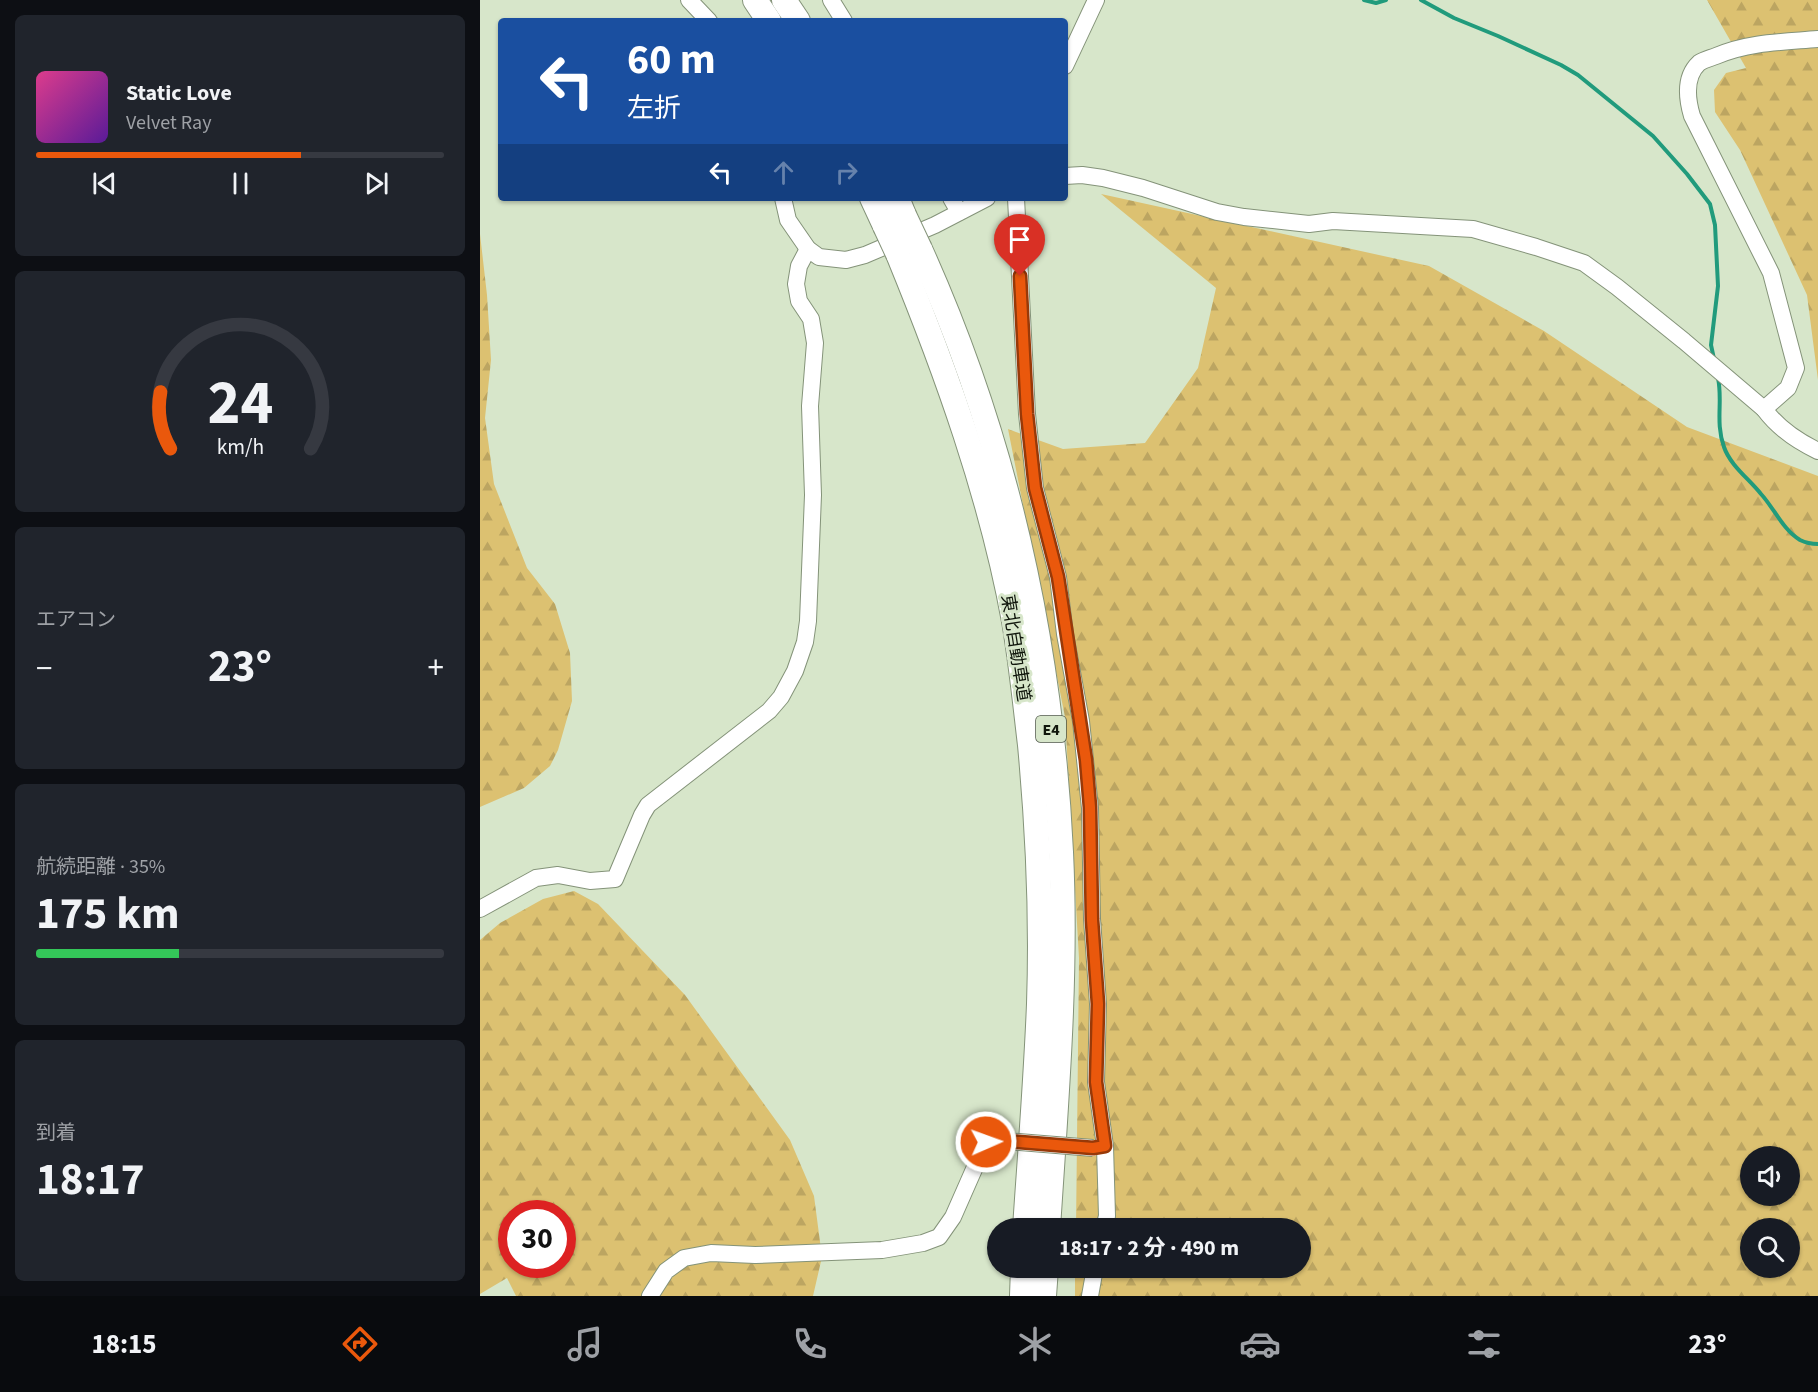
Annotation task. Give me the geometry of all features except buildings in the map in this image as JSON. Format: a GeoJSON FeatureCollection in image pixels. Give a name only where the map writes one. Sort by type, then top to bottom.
{"type":"FeatureCollection","features":[{"type":"Feature","properties":{"kind":"highway"},"geometry":{"type":"LineString","coordinates":[[755,0],[767,18]]}},
{"type":"Feature","properties":{"kind":"highway"},"geometry":{"type":"LineString","coordinates":[[783,0],[796,18]]}},
{"type":"Feature","properties":{"kind":"highway","name":"東北自動車道"},"geometry":{"type":"LineString","coordinates":[[877,201],[895,213],[909,252],[944,374],[973,460],[1014,620],[1025,701],[1038,842],[1040,925],[1039,1004],[1027,1218]]}},
{"type":"Feature","properties":{"kind":"highway","name":"東北自動車道"},"geometry":{"type":"LineString","coordinates":[[909,252],[936,286],[988,430],[1025,568],[1040,646],[1056,764],[1062,910],[1059,1057],[1049,1218]]}},
{"type":"Feature","properties":{"kind":"highway"},"geometry":{"type":"LineString","coordinates":[[1022,1296],[1023,1278]]}},
{"type":"Feature","properties":{"kind":"highway"},"geometry":{"type":"LineString","coordinates":[[1044,1296],[1045,1278]]}},
{"type":"Feature","properties":{"kind":"street"},"geometry":{"type":"LineString","coordinates":[[689,0],[706,18]]}},
{"type":"Feature","properties":{"kind":"street"},"geometry":{"type":"LineString","coordinates":[[831,0],[842,18]]}},
{"type":"Feature","properties":{"kind":"street"},"geometry":{"type":"LineString","coordinates":[[1068,60],[1096,0]]}},
{"type":"Feature","properties":{"kind":"street"},"geometry":{"type":"LineString","coordinates":[[1764,409],[1788,388],[1796,368],[1771,273],[1692,116],[1688,102],[1689,78],[1700,63],[1736,48],[1761,43],[1818,39]]}},
{"type":"Feature","properties":{"kind":"street"},"geometry":{"type":"LineString","coordinates":[[1068,176],[1103,178],[1143,188],[1217,212],[1244,217],[1309,224],[1333,221],[1473,229],[1584,263],[1704,357],[1800,442],[1818,451]]}},
{"type":"Feature","properties":{"kind":"street"},"geometry":{"type":"LineString","coordinates":[[784,201],[788,220],[808,249],[819,257],[846,260],[865,255],[935,225],[955,205],[973,201]]}},
{"type":"Feature","properties":{"kind":"street"},"geometry":{"type":"LineString","coordinates":[[1016,201],[1027,414],[1035,488],[1058,577],[1065,633],[1081,721],[1088,784],[1092,855],[1092,920],[1098,1004],[1096,1082],[1099,1147],[1106,1218]]}},
{"type":"Feature","properties":{"kind":"street"},"geometry":{"type":"LineString","coordinates":[[480,909],[536,878],[558,875],[590,881],[615,879],[648,806],[769,711],[781,697],[795,671],[805,642],[808,621],[813,495],[810,406],[815,344],[811,319],[799,301],[795,284],[799,266],[808,249]]}},
{"type":"Feature","properties":{"kind":"street"},"geometry":{"type":"LineString","coordinates":[[650,1296],[666,1271],[684,1258],[711,1253],[754,1255],[882,1250],[923,1243],[939,1237],[953,1217],[986,1142],[994,1140],[1099,1147]]}},
{"type":"Feature","properties":{"kind":"street"},"geometry":{"type":"LineString","coordinates":[[1090,1296],[1093,1278]]}},
{"type":"Feature","properties":{"kind":"green space"},"geometry":{"type":"Polygon","coordinates":[[[1707,0],[1818,0],[1818,380],[1807,295],[1740,150],[1715,112],[1714,90],[1726,73],[1746,68],[1707,0]]]}},
{"type":"Feature","properties":{"kind":"green space"},"geometry":{"type":"Polygon","coordinates":[[[1101,194],[1429,266],[1544,331],[1687,427],[1818,476],[1818,1296],[1075,1296],[1075,1278],[1311,1278],[1311,1218],[1076,1218],[1079,958],[1065,717],[1008,429],[1063,449],[1145,443],[1198,368],[1216,288],[1101,194]]]}},
{"type":"Feature","properties":{"kind":"green space"},"geometry":{"type":"Polygon","coordinates":[[[480,234],[491,360],[485,418],[494,484],[527,568],[555,604],[570,653],[572,701],[558,750],[550,766],[524,788],[480,807],[480,234]]]}},
{"type":"Feature","properties":{"kind":"green space"},"geometry":{"type":"Polygon","coordinates":[[[574,891],[598,904],[685,995],[790,1140],[814,1196],[822,1257],[813,1296],[516,1296],[507,1278],[480,1294],[480,940],[500,923],[543,899],[574,891]]]}},
{"type":"Feature","properties":{"kind":"waterway"},"geometry":{"type":"LineString","coordinates":[[1364,0],[1376,3],[1386,0]]}},
{"type":"Feature","properties":{"kind":"waterway"},"geometry":{"type":"LineString","coordinates":[[1421,0],[1454,18],[1498,36],[1578,75],[1653,136],[1687,174],[1710,204],[1715,225],[1718,286],[1711,345],[1714,359]]}},
{"type":"Feature","properties":{"kind":"waterway"},"geometry":{"type":"LineString","coordinates":[[1718,378],[1721,438],[1727,454],[1794,536],[1802,541],[1818,544]]}},
{"type":"Feature","properties":{"kind":"route"},"geometry":{"type":"LineString","coordinates":[[986,1142],[994,1140],[1093,1148],[1105,1146],[1096,1082],[1098,1004],[1092,920],[1092,855],[1086,760],[1058,577],[1035,488],[1027,414],[1020,276]]}}]}
